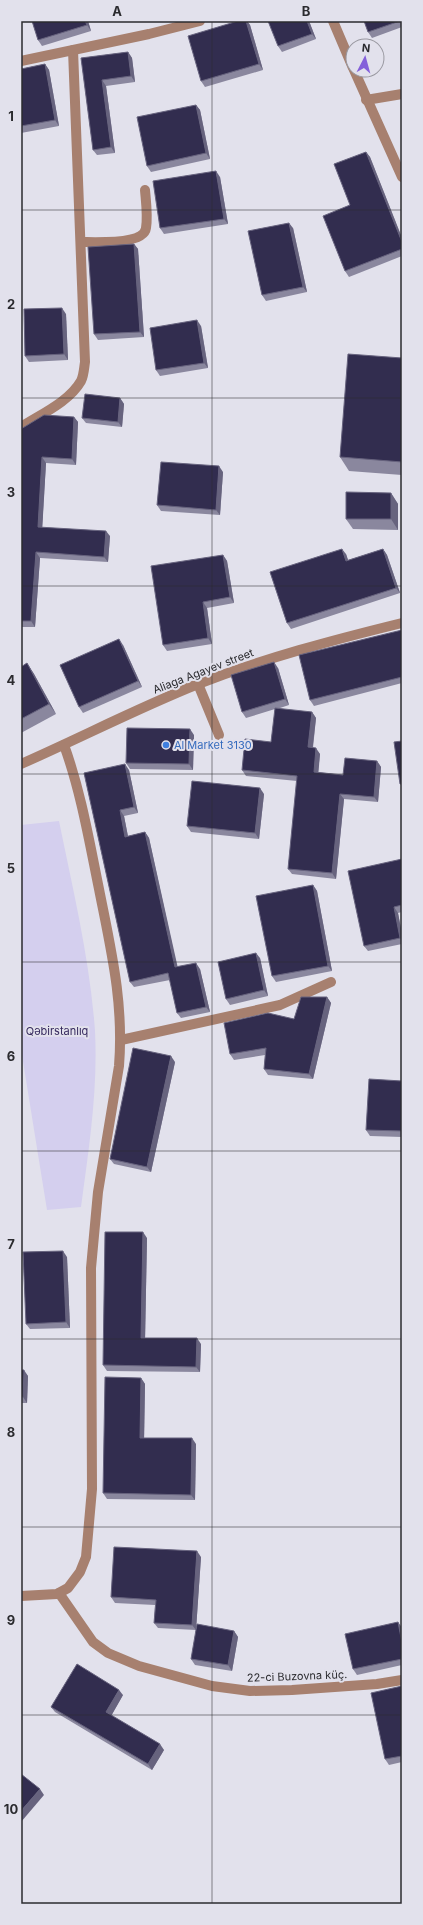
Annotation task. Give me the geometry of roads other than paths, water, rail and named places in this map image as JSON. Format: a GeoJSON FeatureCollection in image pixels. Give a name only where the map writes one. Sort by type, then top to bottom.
{"type":"FeatureCollection","features":[{"type":"Feature","properties":{"kind":"street"},"geometry":{"type":"LineString","coordinates":[[21,61],[200,21]]}},
{"type":"Feature","properties":{"kind":"street"},"geometry":{"type":"LineString","coordinates":[[333,21],[345,50]]}},
{"type":"Feature","properties":{"kind":"street"},"geometry":{"type":"LineString","coordinates":[[21,427],[75,390],[82,379],[85,362],[74,50]]}},
{"type":"Feature","properties":{"kind":"street"},"geometry":{"type":"LineString","coordinates":[[357,78],[402,177]]}},
{"type":"Feature","properties":{"kind":"street"},"geometry":{"type":"LineString","coordinates":[[366,100],[402,94]]}},
{"type":"Feature","properties":{"kind":"street"},"geometry":{"type":"LineString","coordinates":[[81,242],[132,240],[142,236],[146,229],[145,190]]}},
{"type":"Feature","properties":{"kind":"street","name":"Aliaga Agayev street"},"geometry":{"type":"LineString","coordinates":[[21,764],[198,684],[250,665],[315,645],[402,622]]}},
{"type":"Feature","properties":{"kind":"street"},"geometry":{"type":"LineString","coordinates":[[198,684],[219,735]]}},
{"type":"Feature","properties":{"kind":"street"},"geometry":{"type":"LineString","coordinates":[[21,1596],[39,1596],[59,1593],[68,1588],[80,1572],[86,1557],[90,1531],[92,1489],[92,1241],[121,1040],[118,988],[108,933],[81,800],[64,745]]}},
{"type":"Feature","properties":{"kind":"street"},"geometry":{"type":"LineString","coordinates":[[121,1040],[280,1006],[331,982]]}},
{"type":"Feature","properties":{"kind":"street","name":"22-ci Buzovna küç."},"geometry":{"type":"LineString","coordinates":[[59,1593],[93,1642],[108,1653],[139,1666],[212,1686],[250,1691],[292,1690],[377,1684],[402,1680]]}},
{"type":"Feature","properties":{"kind":"place","name":"Al Market 3130"},"geometry":{"type":"Point","coordinates":[166,745]}},
{"type":"Feature","properties":{"kind":"park label","name":"Qəbirstanlıq"},"geometry":{"type":"Point","coordinates":[57,1031]}}]}
